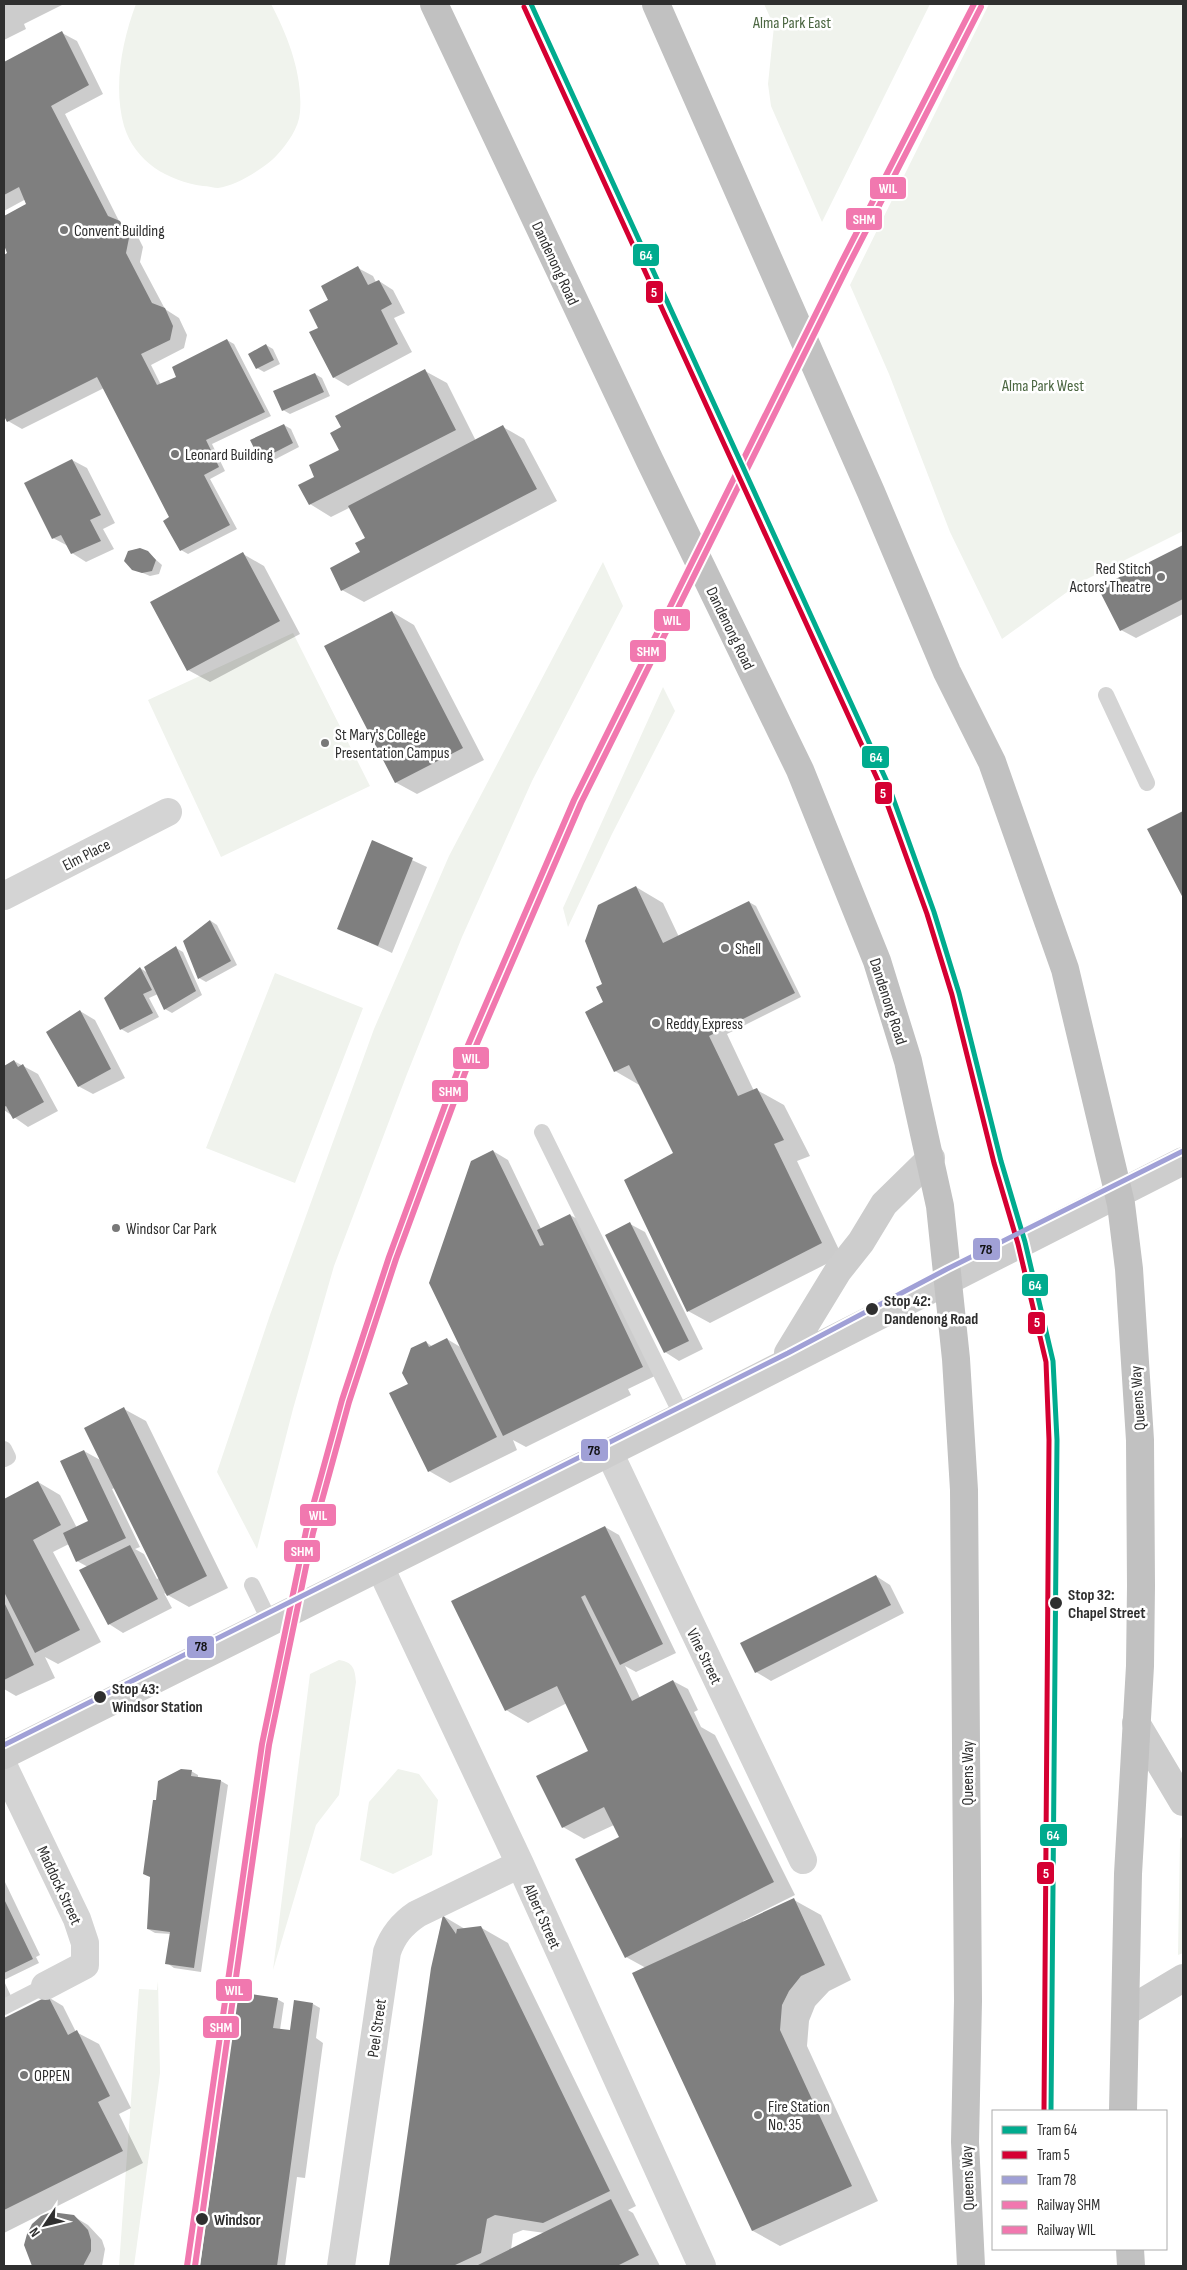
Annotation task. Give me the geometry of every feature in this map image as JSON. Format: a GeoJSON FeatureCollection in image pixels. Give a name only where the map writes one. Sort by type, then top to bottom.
{"type":"FeatureCollection","features":[{"type":"Feature","properties":{"kind":"highway","name":"Dandenong Road"},"geometry":{"type":"LineString","coordinates":[[434,4],[650,461],[800,770],[870,943],[908,1061],[931,1158],[940,1206],[948,1280]]}},
{"type":"Feature","properties":{"kind":"highway"},"geometry":{"type":"LineString","coordinates":[[656,4],[836,412],[947,672],[992,762],[1022,842],[1065,969],[1118,1194]]}},
{"type":"Feature","properties":{"kind":"highway","name":"Queens Way"},"geometry":{"type":"LineString","coordinates":[[1118,1194],[1129,1269],[1140,1440],[1140,1666],[1128,1874],[1123,2110]]}},
{"type":"Feature","properties":{"kind":"highway","name":"Queens Way"},"geometry":{"type":"LineString","coordinates":[[948,1280],[956,1359],[964,1490],[968,1991],[966,2142],[972,2266]]}},
{"type":"Feature","properties":{"kind":"highway"},"geometry":{"type":"LineString","coordinates":[[1130,2250],[1131,2266]]}},
{"type":"Feature","properties":{"kind":"street","name":"Elm Place"},"geometry":{"type":"LineString","coordinates":[[4,896],[168,812]]}},
{"type":"Feature","properties":{"kind":"street"},"geometry":{"type":"LineString","coordinates":[[787,1362],[788,1353],[838,1271],[861,1242],[884,1204],[931,1158]]}},
{"type":"Feature","properties":{"kind":"street"},"geometry":{"type":"LineString","coordinates":[[4,1755],[682,1416],[1183,1161]]}},
{"type":"Feature","properties":{"kind":"street","name":"Vine Street"},"geometry":{"type":"LineString","coordinates":[[608,1452],[803,1860]]}},
{"type":"Feature","properties":{"kind":"street","name":"Albert Street"},"geometry":{"type":"LineString","coordinates":[[380,1567],[520,1864],[702,2266]]}},
{"type":"Feature","properties":{"kind":"street"},"geometry":{"type":"LineString","coordinates":[[1136,1723],[1183,1802]]}},
{"type":"Feature","properties":{"kind":"street","name":"Maddock Street"},"geometry":{"type":"LineString","coordinates":[[4,1767],[78,1918],[85,1943],[85,1965],[45,1986]]}},
{"type":"Feature","properties":{"kind":"street","name":"Peel Street"},"geometry":{"type":"LineString","coordinates":[[341,2266],[385,1962],[391,1940],[406,1921],[417,1914],[520,1864]]}},
{"type":"Feature","properties":{"kind":"street"},"geometry":{"type":"LineString","coordinates":[[1126,2012],[1183,1978]]}},
{"type":"Feature","properties":{"kind":"lane"},"geometry":{"type":"LineString","coordinates":[[1106,695],[1147,783]]}},
{"type":"Feature","properties":{"kind":"lane"},"geometry":{"type":"LineString","coordinates":[[542,1132],[682,1416]]}},
{"type":"Feature","properties":{"kind":"lane"},"geometry":{"type":"LineString","coordinates":[[4,1449],[8,1457],[4,1459]]}},
{"type":"Feature","properties":{"kind":"lane"},"geometry":{"type":"LineString","coordinates":[[252,1585],[270,1622]]}},
{"type":"Feature","properties":{"kind":"lane"},"geometry":{"type":"LineString","coordinates":[[4,2007],[45,1986]]}},
{"type":"Feature","properties":{"kind":"green space"},"geometry":{"type":"Polygon","coordinates":[[[136,4],[271,4],[293,56],[297,70],[300,98],[300,112],[295,130],[285,146],[272,160],[258,171],[233,184],[216,188],[177,180],[154,168],[136,150],[124,126],[119,96],[119,80],[123,49],[136,4]]]}},
{"type":"Feature","properties":{"kind":"green space","name":"Alma Park East"},"geometry":{"type":"Polygon","coordinates":[[[764,4],[930,4],[822,222],[771,106],[768,84],[774,26],[764,4]]]}},
{"type":"Feature","properties":{"kind":"green space","name":"Alma Park West"},"geometry":{"type":"Polygon","coordinates":[[[989,4],[1183,4],[1183,531],[1081,582],[1002,639],[950,532],[889,374],[850,285],[989,4]]]}},
{"type":"Feature","properties":{"kind":"green space"},"geometry":{"type":"Polygon","coordinates":[[[603,562],[623,606],[532,781],[462,937],[407,1074],[334,1266],[293,1409],[257,1549],[217,1472],[270,1315],[374,1029],[449,856],[603,562]]]}},
{"type":"Feature","properties":{"kind":"green space"},"geometry":{"type":"Polygon","coordinates":[[[293,633],[370,786],[221,857],[148,700],[293,633]]]}},
{"type":"Feature","properties":{"kind":"green space"},"geometry":{"type":"Polygon","coordinates":[[[663,687],[675,711],[612,834],[568,927],[563,908],[663,687]]]}},
{"type":"Feature","properties":{"kind":"green space"},"geometry":{"type":"Polygon","coordinates":[[[275,973],[363,1008],[295,1183],[206,1148],[275,973]]]}},
{"type":"Feature","properties":{"kind":"green space"},"geometry":{"type":"Polygon","coordinates":[[[339,1660],[350,1664],[355,1673],[356,1682],[339,1795],[316,1825],[273,1970],[310,1674],[339,1660]]]}},
{"type":"Feature","properties":{"kind":"green space"},"geometry":{"type":"Polygon","coordinates":[[[398,1769],[419,1774],[438,1800],[432,1855],[393,1874],[360,1860],[369,1802],[398,1769]]]}},
{"type":"Feature","properties":{"kind":"green space"},"geometry":{"type":"Polygon","coordinates":[[[1182,1837],[1183,1953],[1178,1955],[1180,1839],[1182,1837]]]}},
{"type":"Feature","properties":{"kind":"green space"},"geometry":{"type":"Polygon","coordinates":[[[158,1981],[160,2073],[134,2266],[119,2266],[139,1989],[157,1990],[158,1981]]]}},
{"type":"Feature","properties":{"kind":"building","name":"Convent Building"},"geometry":{"type":"Polygon","coordinates":[[[62,31],[89,85],[51,106],[108,216],[120,221],[129,238],[126,253],[152,303],[165,308],[173,326],[170,340],[141,354],[157,385],[176,377],[172,367],[227,339],[265,412],[206,440],[219,467],[204,475],[230,525],[180,551],[163,521],[169,517],[97,377],[7,422],[4,416],[4,255],[7,253],[4,245],[4,216],[26,204],[19,187],[4,195],[4,62],[62,31]]]}},
{"type":"Feature","properties":{"kind":"building"},"geometry":{"type":"Polygon","coordinates":[[[358,266],[368,285],[379,280],[392,304],[381,310],[398,344],[333,378],[309,332],[318,328],[309,310],[328,300],[321,286],[358,266]]]}},
{"type":"Feature","properties":{"kind":"building"},"geometry":{"type":"Polygon","coordinates":[[[266,344],[274,360],[256,369],[248,354],[266,344]]]}},
{"type":"Feature","properties":{"kind":"building"},"geometry":{"type":"Polygon","coordinates":[[[425,369],[456,430],[309,505],[298,485],[314,477],[309,465],[339,450],[330,433],[341,427],[335,416],[425,369]]]}},
{"type":"Feature","properties":{"kind":"building"},"geometry":{"type":"Polygon","coordinates":[[[315,373],[324,392],[282,411],[273,391],[315,373]]]}},
{"type":"Feature","properties":{"kind":"building"},"geometry":{"type":"Polygon","coordinates":[[[284,424],[293,443],[260,460],[250,440],[284,424]]]}},
{"type":"Feature","properties":{"kind":"building"},"geometry":{"type":"Polygon","coordinates":[[[503,425],[537,489],[341,591],[330,568],[360,552],[355,543],[365,538],[348,506],[503,425]]]}},
{"type":"Feature","properties":{"kind":"building"},"geometry":{"type":"Polygon","coordinates":[[[72,459],[101,515],[90,520],[101,541],[71,554],[61,535],[52,539],[24,483],[72,459]]]}},
{"type":"Feature","properties":{"kind":"building"},"geometry":{"type":"Polygon","coordinates":[[[1183,545],[1183,599],[1120,631],[1098,588],[1183,545]]]}},
{"type":"Feature","properties":{"kind":"building"},"geometry":{"type":"Polygon","coordinates":[[[140,548],[148,551],[156,560],[152,571],[142,573],[132,570],[124,561],[128,551],[140,548]]]}},
{"type":"Feature","properties":{"kind":"building"},"geometry":{"type":"Polygon","coordinates":[[[243,552],[280,621],[187,671],[150,602],[243,552]]]}},
{"type":"Feature","properties":{"kind":"building"},"geometry":{"type":"Polygon","coordinates":[[[392,611],[463,748],[395,783],[324,646],[392,611]]]}},
{"type":"Feature","properties":{"kind":"building"},"geometry":{"type":"Polygon","coordinates":[[[1183,811],[1183,898],[1147,829],[1183,811]]]}},
{"type":"Feature","properties":{"kind":"building"},"geometry":{"type":"Polygon","coordinates":[[[372,840],[413,858],[378,946],[337,929],[372,840]]]}},
{"type":"Feature","properties":{"kind":"building"},"geometry":{"type":"Polygon","coordinates":[[[636,886],[663,943],[749,901],[795,993],[709,1036],[738,1096],[757,1088],[784,1140],[774,1144],[822,1243],[687,1312],[624,1180],[673,1153],[629,1065],[614,1072],[585,1012],[603,1002],[596,987],[602,984],[585,941],[598,905],[636,886]]]}},
{"type":"Feature","properties":{"kind":"building"},"geometry":{"type":"Polygon","coordinates":[[[210,920],[231,961],[198,979],[183,941],[210,920]]]}},
{"type":"Feature","properties":{"kind":"building"},"geometry":{"type":"Polygon","coordinates":[[[176,946],[196,991],[164,1010],[144,967],[176,946]]]}},
{"type":"Feature","properties":{"kind":"building"},"geometry":{"type":"Polygon","coordinates":[[[140,967],[152,990],[143,994],[153,1013],[120,1030],[104,998],[140,967]]]}},
{"type":"Feature","properties":{"kind":"building"},"geometry":{"type":"Polygon","coordinates":[[[80,1010],[111,1069],[78,1087],[46,1032],[80,1010]]]}},
{"type":"Feature","properties":{"kind":"building"},"geometry":{"type":"Polygon","coordinates":[[[14,1060],[18,1067],[23,1064],[44,1102],[13,1119],[6,1106],[4,1107],[4,1066],[14,1060]]]}},
{"type":"Feature","properties":{"kind":"building"},"geometry":{"type":"Polygon","coordinates":[[[493,1150],[540,1246],[544,1245],[537,1230],[570,1214],[643,1367],[503,1436],[429,1283],[471,1161],[493,1150]]]}},
{"type":"Feature","properties":{"kind":"building"},"geometry":{"type":"Polygon","coordinates":[[[630,1222],[689,1341],[664,1353],[605,1235],[630,1222]]]}},
{"type":"Feature","properties":{"kind":"building"},"geometry":{"type":"Polygon","coordinates":[[[447,1338],[497,1437],[428,1472],[389,1393],[408,1384],[402,1373],[411,1348],[426,1341],[429,1347],[447,1338]]]}},
{"type":"Feature","properties":{"kind":"building"},"geometry":{"type":"Polygon","coordinates":[[[124,1407],[207,1576],[167,1596],[84,1428],[124,1407]]]}},
{"type":"Feature","properties":{"kind":"building"},"geometry":{"type":"Polygon","coordinates":[[[84,1450],[126,1538],[76,1562],[63,1533],[88,1521],[60,1461],[84,1450]]]}},
{"type":"Feature","properties":{"kind":"building"},"geometry":{"type":"Polygon","coordinates":[[[38,1481],[61,1525],[33,1540],[80,1630],[35,1653],[4,1592],[4,1499],[38,1481]]]}},
{"type":"Feature","properties":{"kind":"building"},"geometry":{"type":"Polygon","coordinates":[[[605,1526],[663,1644],[620,1665],[585,1595],[581,1597],[632,1701],[673,1680],[774,1882],[625,1958],[575,1859],[619,1837],[604,1807],[562,1828],[536,1776],[588,1751],[557,1686],[505,1711],[451,1601],[605,1526]]]}},
{"type":"Feature","properties":{"kind":"building"},"geometry":{"type":"Polygon","coordinates":[[[130,1545],[158,1599],[108,1625],[79,1570],[130,1545]]]}},
{"type":"Feature","properties":{"kind":"building"},"geometry":{"type":"Polygon","coordinates":[[[876,1575],[891,1605],[755,1673],[740,1643],[876,1575]]]}},
{"type":"Feature","properties":{"kind":"building"},"geometry":{"type":"Polygon","coordinates":[[[4,1602],[34,1665],[4,1680],[4,1602]]]}},
{"type":"Feature","properties":{"kind":"building"},"geometry":{"type":"Polygon","coordinates":[[[181,1769],[192,1770],[191,1776],[221,1780],[194,1968],[165,1964],[170,1932],[147,1929],[150,1877],[143,1874],[153,1800],[156,1800],[158,1781],[181,1769]]]}},
{"type":"Feature","properties":{"kind":"building","name":"Fire Station No. 35"},"geometry":{"type":"Polygon","coordinates":[[[794,1898],[825,1965],[801,1976],[789,1991],[782,2005],[780,2030],[852,2186],[752,2231],[632,1973],[794,1898]]]}},
{"type":"Feature","properties":{"kind":"building"},"geometry":{"type":"Polygon","coordinates":[[[4,1899],[33,1959],[4,1973],[4,1899]]]}},
{"type":"Feature","properties":{"kind":"building"},"geometry":{"type":"Polygon","coordinates":[[[443,1915],[456,1934],[457,1929],[481,1926],[610,2191],[543,2223],[495,2215],[487,2219],[481,2253],[453,2266],[389,2266],[431,1968],[443,1915]]]}},
{"type":"Feature","properties":{"kind":"building"},"geometry":{"type":"Polygon","coordinates":[[[238,1992],[278,1998],[273,2028],[290,2030],[294,2000],[313,2003],[277,2266],[200,2266],[238,1992]]]}},
{"type":"Feature","properties":{"kind":"building"},"geometry":{"type":"Polygon","coordinates":[[[48,1996],[68,2035],[77,2030],[110,2096],[98,2102],[123,2151],[4,2210],[4,2018],[48,1996]]]}},
{"type":"Feature","properties":{"kind":"building"},"geometry":{"type":"Polygon","coordinates":[[[611,2199],[639,2255],[617,2266],[476,2266],[611,2199]]]}},
{"type":"Feature","properties":{"kind":"building"},"geometry":{"type":"Polygon","coordinates":[[[51,2212],[74,2215],[88,2230],[91,2240],[91,2251],[83,2266],[32,2266],[24,2245],[27,2234],[32,2224],[41,2216],[51,2212]]]}},
{"type":"Feature","properties":{"kind":"tram line","name":"64"},"geometry":{"type":"LineString","coordinates":[[531,4],[888,784],[934,912],[959,993],[1001,1161],[1025,1242],[1053,1361],[1057,1440],[1051,2110]]}},
{"type":"Feature","properties":{"kind":"tram line","name":"5"},"geometry":{"type":"LineString","coordinates":[[524,7],[881,787],[927,914],[952,995],[994,1163],[1018,1244],[1046,1362],[1049,1440],[1044,2110]]}},
{"type":"Feature","properties":{"kind":"tram line","name":"78"},"geometry":{"type":"LineString","coordinates":[[4,1745],[788,1353],[947,1269],[1183,1151]]}},
{"type":"Feature","properties":{"kind":"rail line","name":"SHM"},"geometry":{"type":"LineString","coordinates":[[187,2266],[262,1744],[306,1531],[342,1400],[389,1257],[462,1059],[574,800],[840,265],[974,4]]}},
{"type":"Feature","properties":{"kind":"rail line","name":"WIL"},"geometry":{"type":"LineString","coordinates":[[195,2266],[269,1745],[313,1533],[349,1402],[396,1259],[469,1062],[581,803],[847,268],[981,7]]}},
{"type":"Feature","properties":{"kind":"place","name":"Convent Building"},"geometry":{"type":"Point","coordinates":[64,230]}},
{"type":"Feature","properties":{"kind":"place","name":"Leonard Building"},"geometry":{"type":"Point","coordinates":[175,454]}},
{"type":"Feature","properties":{"kind":"place","name":"Red Stitch Actors' Theatre"},"geometry":{"type":"Point","coordinates":[1161,577]}},
{"type":"Feature","properties":{"kind":"place","name":"St Mary's College Presentation Campus"},"geometry":{"type":"Point","coordinates":[325,743]}},
{"type":"Feature","properties":{"kind":"place","name":"Shell"},"geometry":{"type":"Point","coordinates":[725,948]}},
{"type":"Feature","properties":{"kind":"place","name":"Reddy Express"},"geometry":{"type":"Point","coordinates":[656,1023]}},
{"type":"Feature","properties":{"kind":"place","name":"Windsor Car Park"},"geometry":{"type":"Point","coordinates":[116,1228]}},
{"type":"Feature","properties":{"kind":"place","name":"Stop 42: Dandenong Road"},"geometry":{"type":"Point","coordinates":[872,1309]}},
{"type":"Feature","properties":{"kind":"place","name":"Stop 32: Chapel Street"},"geometry":{"type":"Point","coordinates":[1056,1603]}},
{"type":"Feature","properties":{"kind":"place","name":"Stop 43: Windsor Station"},"geometry":{"type":"Point","coordinates":[100,1697]}},
{"type":"Feature","properties":{"kind":"place","name":"OPPEN"},"geometry":{"type":"Point","coordinates":[24,2075]}},
{"type":"Feature","properties":{"kind":"place","name":"Fire Station No. 35"},"geometry":{"type":"Point","coordinates":[758,2115]}},
{"type":"Feature","properties":{"kind":"place","name":"Windsor"},"geometry":{"type":"Point","coordinates":[202,2219]}}]}
